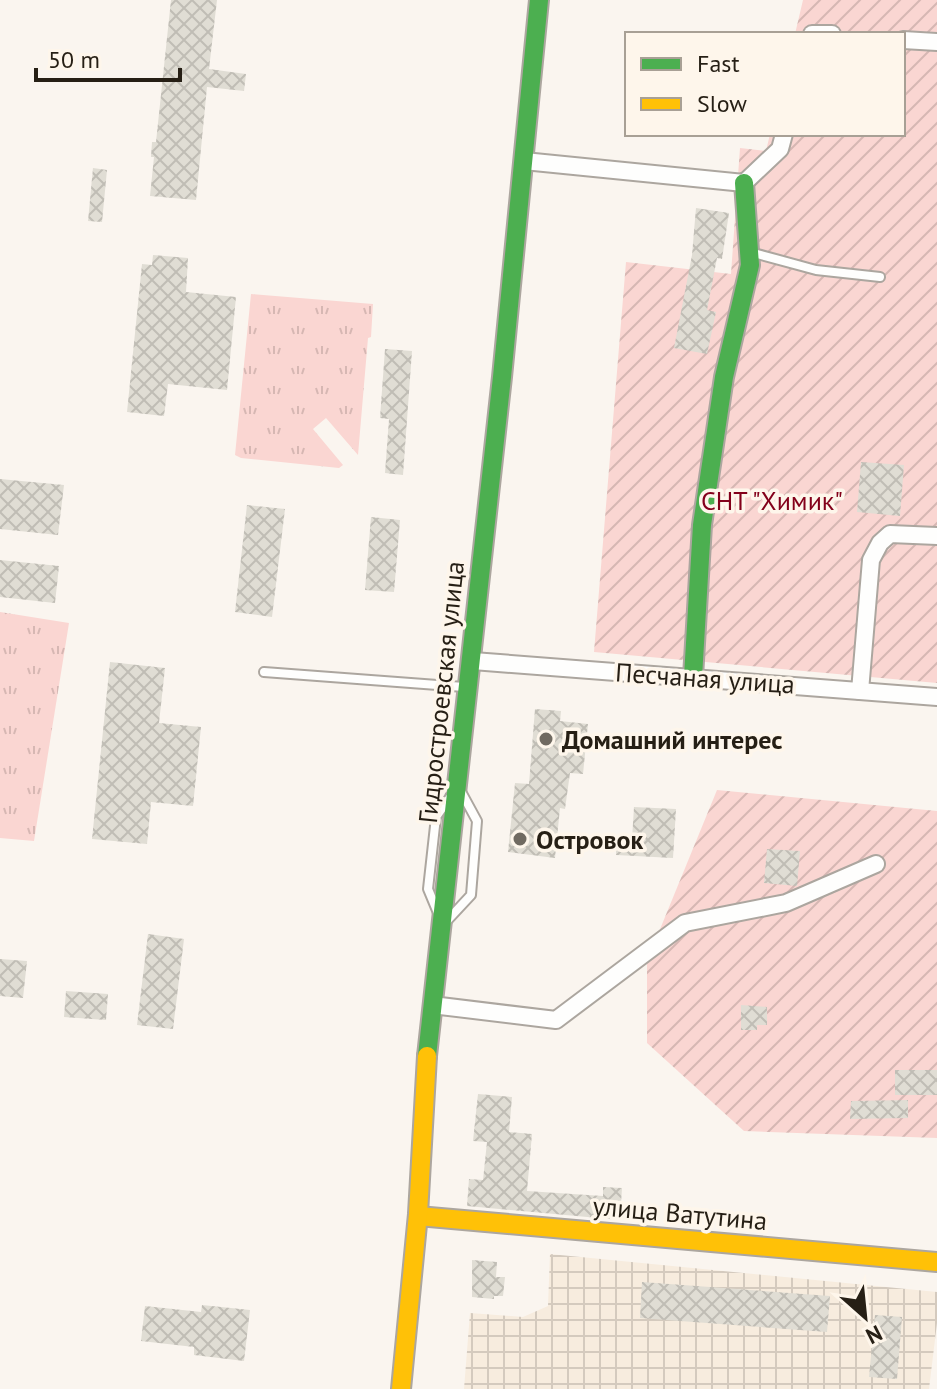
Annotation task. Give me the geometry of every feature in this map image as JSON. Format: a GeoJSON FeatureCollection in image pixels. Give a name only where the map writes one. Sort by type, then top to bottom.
{"type":"FeatureCollection","features":[{"type":"Feature","properties":{"kind":"street","name":"Гидростроевская улица"},"geometry":{"type":"LineString","coordinates":[[401,1389],[418,1216],[432,1005],[473,661],[487,492],[539,0]]}},
{"type":"Feature","properties":{"kind":"street"},"geometry":{"type":"LineString","coordinates":[[905,40],[937,42]]}},
{"type":"Feature","properties":{"kind":"street"},"geometry":{"type":"LineString","coordinates":[[524,161],[744,183],[780,149],[783,136]]}},
{"type":"Feature","properties":{"kind":"street"},"geometry":{"type":"LineString","coordinates":[[693,677],[702,525],[724,377],[750,265],[744,183]]}},
{"type":"Feature","properties":{"kind":"street"},"geometry":{"type":"LineString","coordinates":[[860,691],[871,560],[880,543],[890,534],[937,536]]}},
{"type":"Feature","properties":{"kind":"street","name":"Песчаная улица"},"geometry":{"type":"LineString","coordinates":[[473,661],[937,697]]}},
{"type":"Feature","properties":{"kind":"street"},"geometry":{"type":"LineString","coordinates":[[432,1005],[556,1020],[685,923],[786,903],[876,864]]}},
{"type":"Feature","properties":{"kind":"street","name":"улица Ватутина"},"geometry":{"type":"LineString","coordinates":[[418,1216],[937,1262]]}},
{"type":"Feature","properties":{"kind":"lane"},"geometry":{"type":"LineString","coordinates":[[749,252],[816,270],[880,277]]}},
{"type":"Feature","properties":{"kind":"lane"},"geometry":{"type":"LineString","coordinates":[[264,672],[469,687]]}},
{"type":"Feature","properties":{"kind":"shaded area"},"geometry":{"type":"Polygon","coordinates":[[[550,1254],[937,1292],[937,1323],[929,1389],[464,1389],[470,1313],[523,1317],[548,1306],[550,1254]]]}},
{"type":"Feature","properties":{"kind":"green space","name":"СНТ \"Химик\""},"geometry":{"type":"Polygon","coordinates":[[[803,0],[937,0],[937,683],[594,652],[626,262],[731,274],[740,148],[766,151],[770,136],[905,136],[905,32],[795,32],[803,0]]]}},
{"type":"Feature","properties":{"kind":"green space"},"geometry":{"type":"Polygon","coordinates":[[[251,294],[373,304],[358,455],[326,418],[313,429],[343,465],[339,468],[235,455],[251,294]]]}},
{"type":"Feature","properties":{"kind":"green space"},"geometry":{"type":"Polygon","coordinates":[[[0,612],[69,623],[34,841],[0,838],[0,612]]]}},
{"type":"Feature","properties":{"kind":"green space"},"geometry":{"type":"Polygon","coordinates":[[[717,790],[937,811],[937,1138],[744,1131],[647,1043],[647,961],[717,790]]]}},
{"type":"Feature","properties":{"kind":"building"},"geometry":{"type":"Polygon","coordinates":[[[171,0],[217,0],[209,69],[246,74],[244,91],[207,87],[196,200],[150,196],[154,157],[151,157],[152,142],[156,142],[171,0]]]}},
{"type":"Feature","properties":{"kind":"building"},"geometry":{"type":"Polygon","coordinates":[[[93,168],[107,170],[102,222],[88,221],[93,168]]]}},
{"type":"Feature","properties":{"kind":"building"},"geometry":{"type":"Polygon","coordinates":[[[696,208],[729,213],[722,259],[717,258],[707,310],[716,312],[707,354],[674,348],[692,255],[696,208]]]}},
{"type":"Feature","properties":{"kind":"building"},"geometry":{"type":"Polygon","coordinates":[[[153,255],[188,258],[186,292],[236,297],[227,390],[168,384],[164,416],[127,412],[142,264],[152,265],[153,255]]]}},
{"type":"Feature","properties":{"kind":"building"},"geometry":{"type":"Polygon","coordinates":[[[385,349],[412,351],[403,475],[385,473],[389,419],[380,418],[385,349]]]}},
{"type":"Feature","properties":{"kind":"building"},"geometry":{"type":"Polygon","coordinates":[[[861,462],[904,465],[900,516],[857,512],[861,462]]]}},
{"type":"Feature","properties":{"kind":"building"},"geometry":{"type":"Polygon","coordinates":[[[0,479],[64,485],[58,535],[0,529],[0,479]]]}},
{"type":"Feature","properties":{"kind":"building"},"geometry":{"type":"Polygon","coordinates":[[[247,505],[285,509],[272,617],[235,612],[247,505]]]}},
{"type":"Feature","properties":{"kind":"building"},"geometry":{"type":"Polygon","coordinates":[[[371,517],[400,520],[394,592],[365,590],[371,517]]]}},
{"type":"Feature","properties":{"kind":"building"},"geometry":{"type":"Polygon","coordinates":[[[0,560],[59,566],[55,603],[0,597],[0,560]]]}},
{"type":"Feature","properties":{"kind":"building"},"geometry":{"type":"Polygon","coordinates":[[[110,662],[165,668],[159,723],[201,727],[193,806],[151,802],[147,844],[92,839],[110,662]]]}},
{"type":"Feature","properties":{"kind":"building"},"geometry":{"type":"Polygon","coordinates":[[[535,709],[561,711],[560,721],[588,724],[583,774],[570,773],[565,809],[560,808],[555,858],[508,852],[515,783],[529,784],[535,709]]]}},
{"type":"Feature","properties":{"kind":"building"},"geometry":{"type":"Polygon","coordinates":[[[634,807],[676,809],[673,858],[616,855],[616,838],[632,839],[634,807]]]}},
{"type":"Feature","properties":{"kind":"building"},"geometry":{"type":"Polygon","coordinates":[[[767,849],[800,851],[797,886],[764,883],[767,849]]]}},
{"type":"Feature","properties":{"kind":"building"},"geometry":{"type":"Polygon","coordinates":[[[148,934],[184,939],[173,1029],[137,1025],[148,934]]]}},
{"type":"Feature","properties":{"kind":"building"},"geometry":{"type":"Polygon","coordinates":[[[0,959],[27,961],[23,998],[0,996],[0,959]]]}},
{"type":"Feature","properties":{"kind":"building"},"geometry":{"type":"Polygon","coordinates":[[[66,991],[108,994],[106,1020],[64,1017],[66,991]]]}},
{"type":"Feature","properties":{"kind":"building"},"geometry":{"type":"Polygon","coordinates":[[[741,1005],[767,1007],[767,1025],[757,1025],[757,1030],[741,1030],[741,1005]]]}},
{"type":"Feature","properties":{"kind":"building"},"geometry":{"type":"Polygon","coordinates":[[[895,1070],[937,1070],[937,1095],[895,1095],[895,1070]]]}},
{"type":"Feature","properties":{"kind":"building"},"geometry":{"type":"Polygon","coordinates":[[[478,1094],[512,1097],[509,1132],[532,1134],[527,1191],[603,1196],[603,1187],[622,1188],[620,1220],[467,1206],[469,1179],[483,1180],[487,1142],[473,1141],[478,1094]]]}},
{"type":"Feature","properties":{"kind":"building"},"geometry":{"type":"Polygon","coordinates":[[[908,1100],[908,1118],[850,1119],[851,1101],[908,1100]]]}},
{"type":"Feature","properties":{"kind":"building"},"geometry":{"type":"Polygon","coordinates":[[[472,1260],[497,1262],[496,1277],[505,1277],[503,1296],[494,1296],[494,1299],[472,1297],[472,1260]]]}},
{"type":"Feature","properties":{"kind":"building"},"geometry":{"type":"Polygon","coordinates":[[[642,1282],[830,1296],[827,1332],[640,1318],[642,1282]]]}},
{"type":"Feature","properties":{"kind":"building"},"geometry":{"type":"Polygon","coordinates":[[[202,1305],[250,1310],[244,1361],[194,1355],[194,1347],[141,1341],[145,1306],[201,1312],[202,1305]]]}},
{"type":"Feature","properties":{"kind":"building"},"geometry":{"type":"Polygon","coordinates":[[[875,1315],[902,1317],[897,1379],[869,1377],[875,1315]]]}},
{"type":"Feature","properties":{"kind":"traffic: fast"},"geometry":{"type":"LineString","coordinates":[[427,1056],[502,377],[539,0]]}},
{"type":"Feature","properties":{"kind":"traffic: fast"},"geometry":{"type":"LineString","coordinates":[[693,677],[702,525],[724,377],[750,265],[744,183]]}},
{"type":"Feature","properties":{"kind":"traffic: slow"},"geometry":{"type":"LineString","coordinates":[[401,1389],[418,1214],[427,1056]]}},
{"type":"Feature","properties":{"kind":"traffic: slow"},"geometry":{"type":"LineString","coordinates":[[418,1216],[937,1262]]}},
{"type":"Feature","properties":{"kind":"place","name":"Домашний интерес"},"geometry":{"type":"Point","coordinates":[546,739]}},
{"type":"Feature","properties":{"kind":"place","name":"Островок"},"geometry":{"type":"Point","coordinates":[520,839]}}]}
